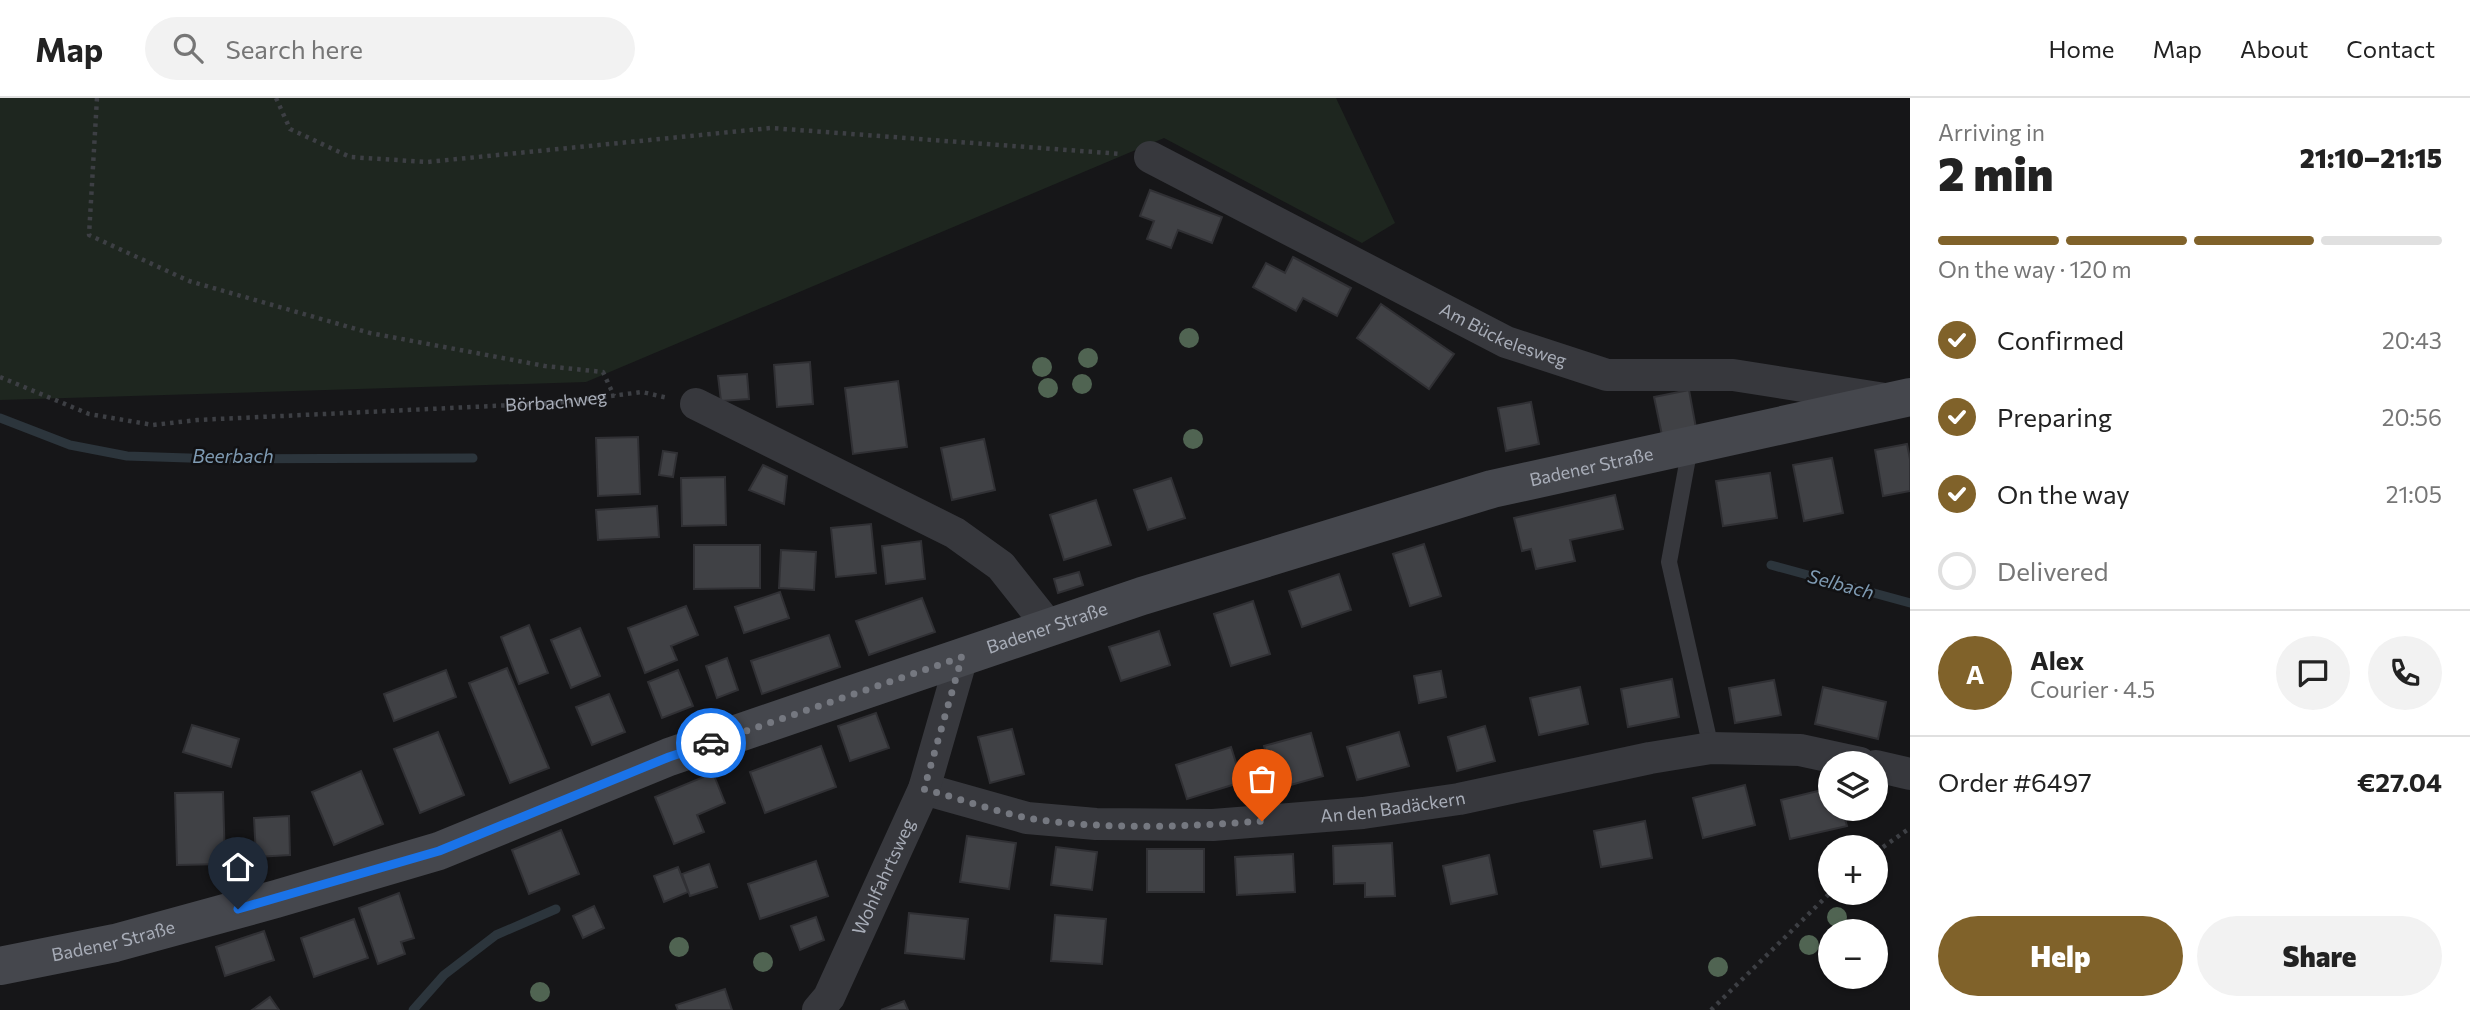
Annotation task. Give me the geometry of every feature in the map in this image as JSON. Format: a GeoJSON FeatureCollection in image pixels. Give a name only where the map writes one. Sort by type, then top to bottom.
{"type":"FeatureCollection","features":[{"type":"Feature","properties":{"kind":"main road","name":"Badener Straße"},"geometry":{"type":"LineString","coordinates":[[0,966],[115,943],[439,851],[669,757],[1142,596],[1492,489],[1690,447],[1900,398]]}},
{"type":"Feature","properties":{"kind":"street","name":"Am Bückelesweg"},"geometry":{"type":"LineString","coordinates":[[1150,157],[1506,342],[1607,375],[1733,375],[1900,398]]}},
{"type":"Feature","properties":{"kind":"street"},"geometry":{"type":"LineString","coordinates":[[696,404],[955,533],[1001,566],[1050,628]]}},
{"type":"Feature","properties":{"kind":"street","name":"Wohlfahrtsweg"},"geometry":{"type":"LineString","coordinates":[[818,1010],[829,997],[924,789],[962,657]]}},
{"type":"Feature","properties":{"kind":"street","name":"An den Badäckern"},"geometry":{"type":"LineString","coordinates":[[924,789],[1027,818],[1096,824],[1213,825],[1363,813],[1459,799],[1650,758],[1711,748],[1800,750],[1818,754]]}},
{"type":"Feature","properties":{"kind":"street"},"geometry":{"type":"LineString","coordinates":[[1888,769],[1910,774]]}},
{"type":"Feature","properties":{"kind":"lane"},"geometry":{"type":"LineString","coordinates":[[1690,447],[1669,562],[1711,748]]}},
{"type":"Feature","properties":{"kind":"path"},"geometry":{"type":"LineString","coordinates":[[97,98],[89,235],[189,281],[370,333],[545,366],[603,372],[614,396]]}},
{"type":"Feature","properties":{"kind":"path"},"geometry":{"type":"LineString","coordinates":[[276,98],[290,129],[350,157],[427,162],[771,128],[1150,157]]}},
{"type":"Feature","properties":{"kind":"path","name":"Börbachweg"},"geometry":{"type":"LineString","coordinates":[[0,377],[89,414],[153,425],[197,420],[556,403],[642,392],[696,404]]}},
{"type":"Feature","properties":{"kind":"path"},"geometry":{"type":"LineString","coordinates":[[1888,844],[1910,828]]}},
{"type":"Feature","properties":{"kind":"path"},"geometry":{"type":"LineString","coordinates":[[1711,1010],[1818,905]]}},
{"type":"Feature","properties":{"kind":"shaded area"},"geometry":{"type":"Polygon","coordinates":[[[0,98],[1336,98],[1395,223],[1362,243],[1164,138],[586,382],[0,400],[0,98]]]}},
{"type":"Feature","properties":{"kind":"building"},"geometry":{"type":"Polygon","coordinates":[[[1150,190],[1222,217],[1212,243],[1178,230],[1171,248],[1147,239],[1154,221],[1140,216],[1150,190]]]}},
{"type":"Feature","properties":{"kind":"building"},"geometry":{"type":"Polygon","coordinates":[[[1293,257],[1351,288],[1337,316],[1303,298],[1296,311],[1253,287],[1266,263],[1285,273],[1293,257]]]}},
{"type":"Feature","properties":{"kind":"building"},"geometry":{"type":"Polygon","coordinates":[[[1381,304],[1454,354],[1429,389],[1357,338],[1381,304]]]}},
{"type":"Feature","properties":{"kind":"building"},"geometry":{"type":"Polygon","coordinates":[[[810,362],[813,404],[777,407],[774,365],[810,362]]]}},
{"type":"Feature","properties":{"kind":"building"},"geometry":{"type":"Polygon","coordinates":[[[747,374],[749,399],[721,401],[718,376],[747,374]]]}},
{"type":"Feature","properties":{"kind":"building"},"geometry":{"type":"Polygon","coordinates":[[[898,381],[907,447],[853,454],[845,388],[898,381]]]}},
{"type":"Feature","properties":{"kind":"building"},"geometry":{"type":"Polygon","coordinates":[[[1689,390],[1696,428],[1662,435],[1654,397],[1689,390]]]}},
{"type":"Feature","properties":{"kind":"building"},"geometry":{"type":"Polygon","coordinates":[[[1531,402],[1539,444],[1506,451],[1498,408],[1531,402]]]}},
{"type":"Feature","properties":{"kind":"building"},"geometry":{"type":"Polygon","coordinates":[[[638,437],[640,494],[598,496],[596,438],[638,437]]]}},
{"type":"Feature","properties":{"kind":"building"},"geometry":{"type":"Polygon","coordinates":[[[984,439],[995,490],[952,500],[941,448],[984,439]]]}},
{"type":"Feature","properties":{"kind":"building"},"geometry":{"type":"Polygon","coordinates":[[[1907,444],[1910,491],[1883,496],[1875,450],[1907,444]]]}},
{"type":"Feature","properties":{"kind":"building"},"geometry":{"type":"Polygon","coordinates":[[[663,451],[677,453],[673,477],[659,475],[663,451]]]}},
{"type":"Feature","properties":{"kind":"building"},"geometry":{"type":"Polygon","coordinates":[[[1832,458],[1843,513],[1804,521],[1793,465],[1832,458]]]}},
{"type":"Feature","properties":{"kind":"building"},"geometry":{"type":"Polygon","coordinates":[[[763,465],[787,476],[784,504],[749,490],[763,465]]]}},
{"type":"Feature","properties":{"kind":"building"},"geometry":{"type":"Polygon","coordinates":[[[1770,473],[1777,518],[1723,526],[1716,481],[1770,473]]]}},
{"type":"Feature","properties":{"kind":"building"},"geometry":{"type":"Polygon","coordinates":[[[725,477],[726,525],[682,526],[681,478],[725,477]]]}},
{"type":"Feature","properties":{"kind":"building"},"geometry":{"type":"Polygon","coordinates":[[[1171,478],[1185,518],[1148,530],[1134,490],[1171,478]]]}},
{"type":"Feature","properties":{"kind":"building"},"geometry":{"type":"Polygon","coordinates":[[[1615,495],[1623,529],[1570,540],[1575,561],[1536,569],[1531,549],[1522,551],[1514,518],[1615,495]]]}},
{"type":"Feature","properties":{"kind":"building"},"geometry":{"type":"Polygon","coordinates":[[[1096,500],[1111,545],[1064,560],[1050,515],[1096,500]]]}},
{"type":"Feature","properties":{"kind":"building"},"geometry":{"type":"Polygon","coordinates":[[[657,506],[659,537],[598,540],[596,510],[657,506]]]}},
{"type":"Feature","properties":{"kind":"building"},"geometry":{"type":"Polygon","coordinates":[[[871,524],[876,573],[836,577],[831,528],[871,524]]]}},
{"type":"Feature","properties":{"kind":"building"},"geometry":{"type":"Polygon","coordinates":[[[921,541],[925,579],[886,584],[882,546],[921,541]]]}},
{"type":"Feature","properties":{"kind":"building"},"geometry":{"type":"Polygon","coordinates":[[[1424,544],[1441,596],[1410,606],[1393,554],[1424,544]]]}},
{"type":"Feature","properties":{"kind":"building"},"geometry":{"type":"Polygon","coordinates":[[[694,545],[760,545],[760,588],[694,589],[694,545]]]}},
{"type":"Feature","properties":{"kind":"building"},"geometry":{"type":"Polygon","coordinates":[[[781,550],[816,552],[814,590],[779,588],[781,550]]]}},
{"type":"Feature","properties":{"kind":"building"},"geometry":{"type":"Polygon","coordinates":[[[1079,572],[1083,585],[1058,593],[1054,579],[1079,572]]]}},
{"type":"Feature","properties":{"kind":"building"},"geometry":{"type":"Polygon","coordinates":[[[1339,574],[1351,610],[1302,627],[1289,591],[1339,574]]]}},
{"type":"Feature","properties":{"kind":"building"},"geometry":{"type":"Polygon","coordinates":[[[780,592],[789,618],[744,633],[735,607],[780,592]]]}},
{"type":"Feature","properties":{"kind":"building"},"geometry":{"type":"Polygon","coordinates":[[[922,598],[935,632],[869,655],[856,621],[922,598]]]}},
{"type":"Feature","properties":{"kind":"building"},"geometry":{"type":"Polygon","coordinates":[[[1253,601],[1270,654],[1231,666],[1214,614],[1253,601]]]}},
{"type":"Feature","properties":{"kind":"building"},"geometry":{"type":"Polygon","coordinates":[[[686,606],[698,635],[671,646],[677,660],[645,673],[628,628],[686,606]]]}},
{"type":"Feature","properties":{"kind":"building"},"geometry":{"type":"Polygon","coordinates":[[[529,625],[548,673],[519,684],[501,637],[529,625]]]}},
{"type":"Feature","properties":{"kind":"building"},"geometry":{"type":"Polygon","coordinates":[[[580,628],[600,676],[571,688],[551,640],[580,628]]]}},
{"type":"Feature","properties":{"kind":"building"},"geometry":{"type":"Polygon","coordinates":[[[1159,631],[1170,665],[1121,681],[1109,647],[1159,631]]]}},
{"type":"Feature","properties":{"kind":"building"},"geometry":{"type":"Polygon","coordinates":[[[829,635],[840,667],[762,694],[751,661],[829,635]]]}},
{"type":"Feature","properties":{"kind":"building"},"geometry":{"type":"Polygon","coordinates":[[[727,658],[738,690],[717,698],[706,666],[727,658]]]}},
{"type":"Feature","properties":{"kind":"building"},"geometry":{"type":"Polygon","coordinates":[[[507,668],[549,768],[510,783],[469,683],[507,668]]]}},
{"type":"Feature","properties":{"kind":"building"},"geometry":{"type":"Polygon","coordinates":[[[446,670],[456,697],[394,721],[384,694],[446,670]]]}},
{"type":"Feature","properties":{"kind":"building"},"geometry":{"type":"Polygon","coordinates":[[[678,670],[693,706],[662,718],[648,682],[678,670]]]}},
{"type":"Feature","properties":{"kind":"building"},"geometry":{"type":"Polygon","coordinates":[[[1441,671],[1446,697],[1419,703],[1414,676],[1441,671]]]}},
{"type":"Feature","properties":{"kind":"building"},"geometry":{"type":"Polygon","coordinates":[[[1672,679],[1679,717],[1628,727],[1621,689],[1672,679]]]}},
{"type":"Feature","properties":{"kind":"building"},"geometry":{"type":"Polygon","coordinates":[[[1774,680],[1781,715],[1735,723],[1729,688],[1774,680]]]}},
{"type":"Feature","properties":{"kind":"building"},"geometry":{"type":"Polygon","coordinates":[[[1580,687],[1588,724],[1539,735],[1530,698],[1580,687]]]}},
{"type":"Feature","properties":{"kind":"building"},"geometry":{"type":"Polygon","coordinates":[[[1823,687],[1886,702],[1878,739],[1815,724],[1823,687]]]}},
{"type":"Feature","properties":{"kind":"building"},"geometry":{"type":"Polygon","coordinates":[[[609,694],[625,732],[592,745],[576,707],[609,694]]]}},
{"type":"Feature","properties":{"kind":"building"},"geometry":{"type":"Polygon","coordinates":[[[876,713],[889,748],[850,761],[838,726],[876,713]]]}},
{"type":"Feature","properties":{"kind":"building"},"geometry":{"type":"Polygon","coordinates":[[[192,725],[239,739],[231,767],[183,752],[192,725]]]}},
{"type":"Feature","properties":{"kind":"building"},"geometry":{"type":"Polygon","coordinates":[[[1485,726],[1495,761],[1457,771],[1448,737],[1485,726]]]}},
{"type":"Feature","properties":{"kind":"building"},"geometry":{"type":"Polygon","coordinates":[[[1012,729],[1024,774],[990,783],[978,737],[1012,729]]]}},
{"type":"Feature","properties":{"kind":"building"},"geometry":{"type":"Polygon","coordinates":[[[438,732],[464,795],[420,813],[394,749],[438,732]]]}},
{"type":"Feature","properties":{"kind":"building"},"geometry":{"type":"Polygon","coordinates":[[[1399,732],[1409,766],[1357,780],[1347,747],[1399,732]]]}},
{"type":"Feature","properties":{"kind":"building"},"geometry":{"type":"Polygon","coordinates":[[[1311,733],[1323,776],[1276,789],[1264,746],[1311,733]]]}},
{"type":"Feature","properties":{"kind":"building"},"geometry":{"type":"Polygon","coordinates":[[[821,746],[836,787],[765,813],[750,772],[821,746]]]}},
{"type":"Feature","properties":{"kind":"building"},"geometry":{"type":"Polygon","coordinates":[[[1231,747],[1242,782],[1187,799],[1176,765],[1231,747]]]}},
{"type":"Feature","properties":{"kind":"building"},"geometry":{"type":"Polygon","coordinates":[[[361,771],[383,824],[334,845],[312,792],[361,771]]]}},
{"type":"Feature","properties":{"kind":"building"},"geometry":{"type":"Polygon","coordinates":[[[713,773],[725,803],[697,815],[704,832],[674,844],[655,797],[713,773]]]}},
{"type":"Feature","properties":{"kind":"building"},"geometry":{"type":"Polygon","coordinates":[[[1745,785],[1755,825],[1703,838],[1693,798],[1745,785]]]}},
{"type":"Feature","properties":{"kind":"building"},"geometry":{"type":"Polygon","coordinates":[[[1818,791],[1818,821],[1846,821],[1847,826],[1790,839],[1781,800],[1818,791]]]}},
{"type":"Feature","properties":{"kind":"building"},"geometry":{"type":"Polygon","coordinates":[[[223,792],[225,864],[177,865],[175,793],[223,792]]]}},
{"type":"Feature","properties":{"kind":"building"},"geometry":{"type":"Polygon","coordinates":[[[289,816],[290,855],[256,857],[254,818],[289,816]]]}},
{"type":"Feature","properties":{"kind":"building"},"geometry":{"type":"Polygon","coordinates":[[[1645,821],[1652,858],[1601,867],[1594,831],[1645,821]]]}},
{"type":"Feature","properties":{"kind":"building"},"geometry":{"type":"Polygon","coordinates":[[[561,830],[579,874],[529,894],[512,850],[561,830]]]}},
{"type":"Feature","properties":{"kind":"building"},"geometry":{"type":"Polygon","coordinates":[[[967,836],[1016,843],[1009,889],[960,882],[967,836]]]}},
{"type":"Feature","properties":{"kind":"building"},"geometry":{"type":"Polygon","coordinates":[[[1392,843],[1395,896],[1365,897],[1365,883],[1334,884],[1333,846],[1392,843]]]}},
{"type":"Feature","properties":{"kind":"building"},"geometry":{"type":"Polygon","coordinates":[[[1056,847],[1097,852],[1092,890],[1051,885],[1056,847]]]}},
{"type":"Feature","properties":{"kind":"building"},"geometry":{"type":"Polygon","coordinates":[[[1147,849],[1204,849],[1204,892],[1147,892],[1147,849]]]}},
{"type":"Feature","properties":{"kind":"building"},"geometry":{"type":"Polygon","coordinates":[[[1293,854],[1295,892],[1237,895],[1235,857],[1293,854]]]}},
{"type":"Feature","properties":{"kind":"building"},"geometry":{"type":"Polygon","coordinates":[[[1489,855],[1497,894],[1451,904],[1443,866],[1489,855]]]}},
{"type":"Feature","properties":{"kind":"building"},"geometry":{"type":"Polygon","coordinates":[[[816,861],[828,896],[760,919],[748,884],[816,861]]]}},
{"type":"Feature","properties":{"kind":"building"},"geometry":{"type":"Polygon","coordinates":[[[709,864],[717,887],[690,896],[682,874],[709,864]]]}},
{"type":"Feature","properties":{"kind":"building"},"geometry":{"type":"Polygon","coordinates":[[[678,867],[688,892],[664,902],[654,876],[678,867]]]}},
{"type":"Feature","properties":{"kind":"building"},"geometry":{"type":"Polygon","coordinates":[[[399,893],[414,938],[401,942],[405,954],[378,964],[359,908],[399,893]]]}},
{"type":"Feature","properties":{"kind":"building"},"geometry":{"type":"Polygon","coordinates":[[[594,906],[604,928],[583,938],[573,916],[594,906]]]}},
{"type":"Feature","properties":{"kind":"building"},"geometry":{"type":"Polygon","coordinates":[[[909,913],[968,919],[964,959],[905,953],[909,913]]]}},
{"type":"Feature","properties":{"kind":"building"},"geometry":{"type":"Polygon","coordinates":[[[1055,915],[1106,919],[1102,964],[1051,961],[1055,915]]]}},
{"type":"Feature","properties":{"kind":"building"},"geometry":{"type":"Polygon","coordinates":[[[816,917],[824,940],[800,950],[791,926],[816,917]]]}},
{"type":"Feature","properties":{"kind":"building"},"geometry":{"type":"Polygon","coordinates":[[[354,919],[368,958],[314,977],[301,938],[354,919]]]}},
{"type":"Feature","properties":{"kind":"building"},"geometry":{"type":"Polygon","coordinates":[[[264,931],[274,960],[225,976],[216,947],[264,931]]]}},
{"type":"Feature","properties":{"kind":"building"},"geometry":{"type":"Polygon","coordinates":[[[725,989],[732,1010],[678,1010],[676,1005],[725,989]]]}},
{"type":"Feature","properties":{"kind":"building"},"geometry":{"type":"Polygon","coordinates":[[[270,997],[279,1010],[252,1010],[270,997]]]}},
{"type":"Feature","properties":{"kind":"building"},"geometry":{"type":"Polygon","coordinates":[[[904,1001],[908,1010],[881,1010],[904,1001]]]}},
{"type":"Feature","properties":{"kind":"waterway","name":"Beerbach"},"geometry":{"type":"LineString","coordinates":[[0,418],[70,445],[127,456],[219,459],[473,458]]}},
{"type":"Feature","properties":{"kind":"waterway","name":"Selbach"},"geometry":{"type":"LineString","coordinates":[[1771,565],[1910,603]]}},
{"type":"Feature","properties":{"kind":"waterway"},"geometry":{"type":"LineString","coordinates":[[413,1010],[444,975],[496,935],[556,909]]}},
{"type":"Feature","properties":{"kind":"way so far"},"geometry":{"type":"LineString","coordinates":[[711,743],[962,657],[924,789],[1027,818],[1096,824],[1213,825],[1262,821]]}},
{"type":"Feature","properties":{"kind":"route"},"geometry":{"type":"LineString","coordinates":[[238,909],[439,851],[669,757],[711,743]]}}]}
